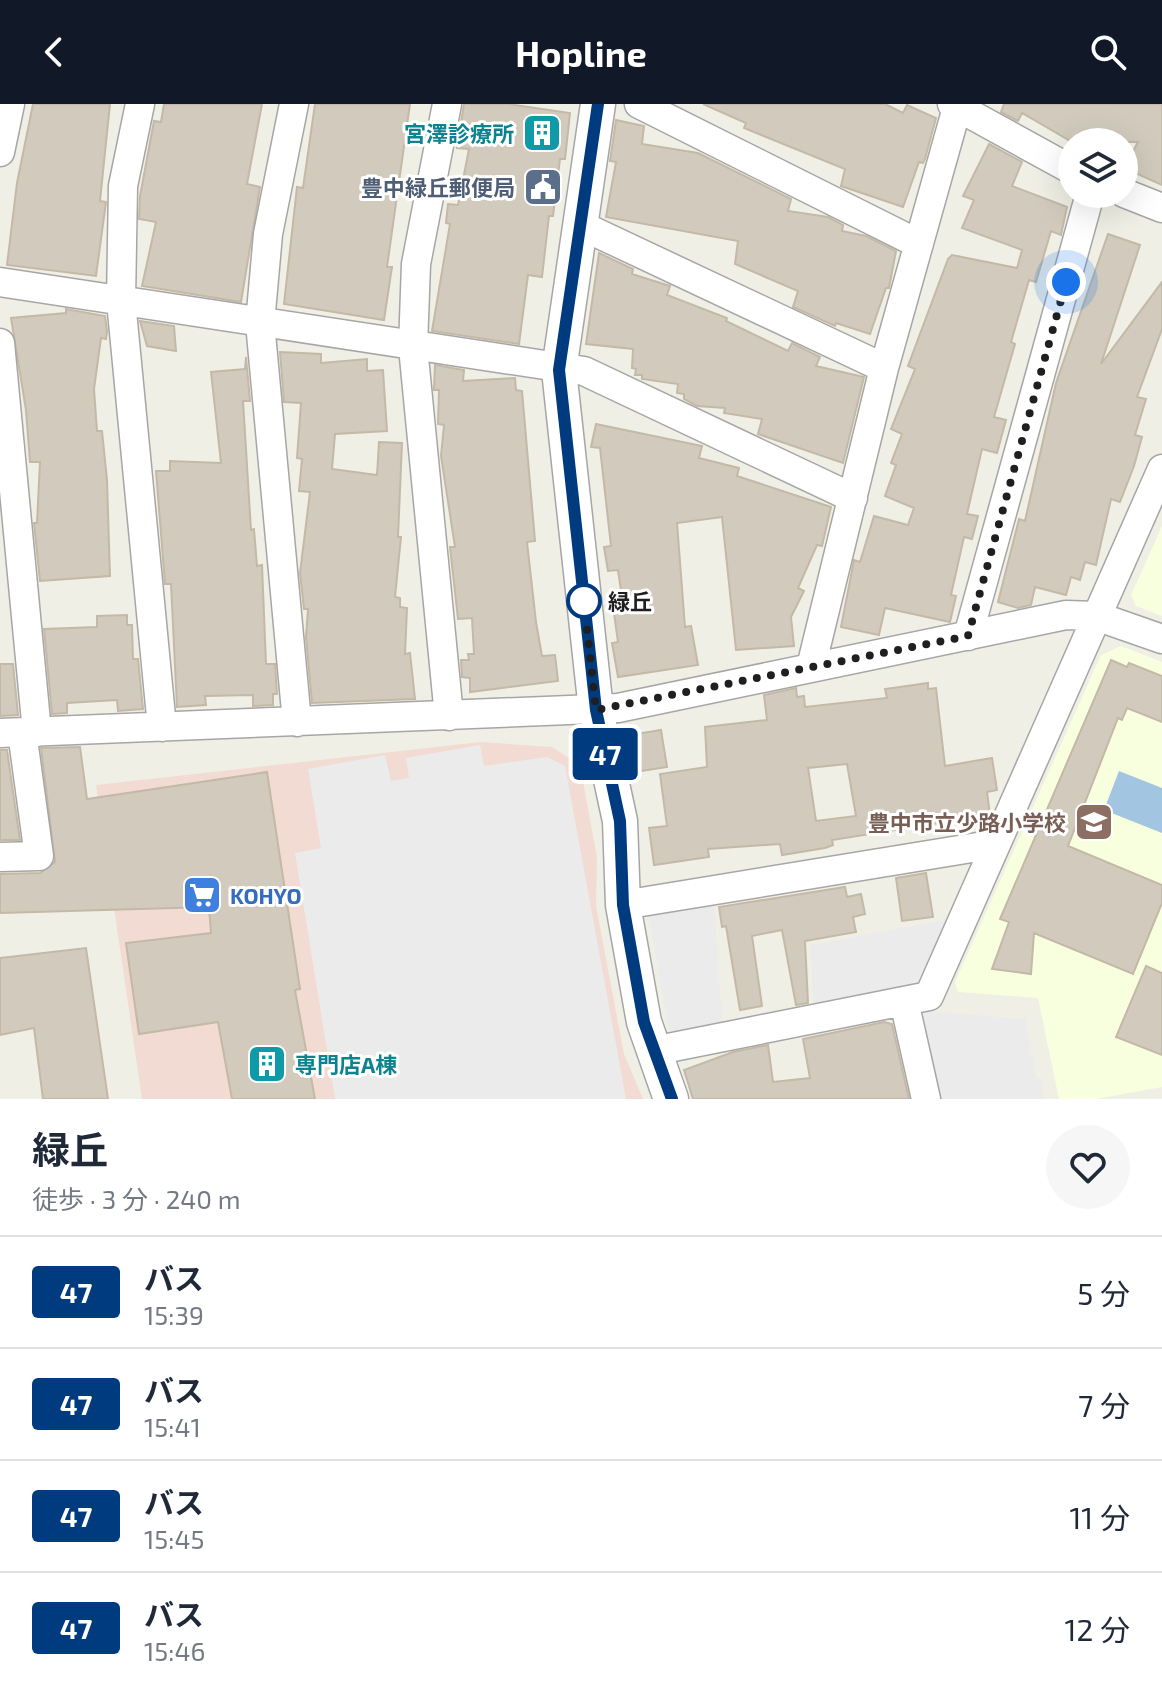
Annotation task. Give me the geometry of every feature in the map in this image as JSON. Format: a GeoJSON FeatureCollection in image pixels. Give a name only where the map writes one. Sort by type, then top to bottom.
{"type":"FeatureCollection","features":[{"type":"Feature","properties":{"kind":"street"},"geometry":{"type":"LineString","coordinates":[[0,152],[10,104]]}},
{"type":"Feature","properties":{"kind":"street"},"geometry":{"type":"LineString","coordinates":[[140,104],[123,186],[121,301],[162,727]]}},
{"type":"Feature","properties":{"kind":"street"},"geometry":{"type":"LineString","coordinates":[[294,104],[268,234],[260,323],[297,722]]}},
{"type":"Feature","properties":{"kind":"street"},"geometry":{"type":"LineString","coordinates":[[447,104],[416,264],[413,347],[449,716]]}},
{"type":"Feature","properties":{"kind":"street"},"geometry":{"type":"LineString","coordinates":[[598,104],[559,370],[596,710],[620,821],[623,905],[653,1051],[671,1099]]}},
{"type":"Feature","properties":{"kind":"street"},"geometry":{"type":"LineString","coordinates":[[639,104],[919,244]]}},
{"type":"Feature","properties":{"kind":"street"},"geometry":{"type":"LineString","coordinates":[[811,667],[884,368],[956,105],[1058,162]]}},
{"type":"Feature","properties":{"kind":"street"},"geometry":{"type":"LineString","coordinates":[[1138,199],[1162,208]]}},
{"type":"Feature","properties":{"kind":"street"},"geometry":{"type":"LineString","coordinates":[[968,636],[1086,208]]}},
{"type":"Feature","properties":{"kind":"street"},"geometry":{"type":"LineString","coordinates":[[578,224],[884,368]]}},
{"type":"Feature","properties":{"kind":"street"},"geometry":{"type":"LineString","coordinates":[[0,282],[559,370],[584,371],[853,498]]}},
{"type":"Feature","properties":{"kind":"street"},"geometry":{"type":"LineString","coordinates":[[0,343],[20,733],[39,856],[0,857]]}},
{"type":"Feature","properties":{"kind":"street"},"geometry":{"type":"LineString","coordinates":[[653,1051],[929,996],[1162,469]]}},
{"type":"Feature","properties":{"kind":"street"},"geometry":{"type":"LineString","coordinates":[[20,733],[596,710],[1066,615],[1096,616],[1162,639]]}},
{"type":"Feature","properties":{"kind":"street"},"geometry":{"type":"LineString","coordinates":[[623,905],[996,844]]}},
{"type":"Feature","properties":{"kind":"street"},"geometry":{"type":"LineString","coordinates":[[904,1001],[926,1099]]}},
{"type":"Feature","properties":{"kind":"shaded area"},"geometry":{"type":"Polygon","coordinates":[[[1162,526],[1162,616],[1136,606],[1131,595],[1162,526]]]}},
{"type":"Feature","properties":{"kind":"shaded area","name":"豊中市立少路小学校"},"geometry":{"type":"Polygon","coordinates":[[[1121,646],[1162,662],[1162,1087],[1096,1099],[1059,1099],[1038,998],[958,992],[955,982],[1101,655],[1121,646]]]}},
{"type":"Feature","properties":{"kind":"shaded area"},"geometry":{"type":"Polygon","coordinates":[[[481,742],[552,747],[580,765],[597,858],[596,906],[624,1054],[643,1099],[142,1099],[96,785],[481,742]]]}},
{"type":"Feature","properties":{"kind":"shaded area"},"geometry":{"type":"Polygon","coordinates":[[[480,745],[484,766],[547,757],[565,766],[626,1099],[335,1099],[295,853],[321,848],[308,769],[385,755],[391,781],[409,778],[406,758],[480,745]]]}},
{"type":"Feature","properties":{"kind":"shaded area"},"geometry":{"type":"Polygon","coordinates":[[[714,900],[722,1022],[674,1032],[668,1029],[648,912],[714,900]]]}},
{"type":"Feature","properties":{"kind":"shaded area"},"geometry":{"type":"Polygon","coordinates":[[[948,919],[926,967],[910,986],[814,1006],[810,945],[948,919]]]}},
{"type":"Feature","properties":{"kind":"shaded area"},"geometry":{"type":"Polygon","coordinates":[[[929,1011],[1025,1019],[1036,1078],[1041,1078],[1044,1099],[938,1099],[923,1017],[929,1011]]]}},
{"type":"Feature","properties":{"kind":"water"},"geometry":{"type":"Polygon","coordinates":[[[1119,771],[1162,788],[1162,833],[1104,810],[1119,771]]]}},
{"type":"Feature","properties":{"kind":"building"},"geometry":{"type":"Polygon","coordinates":[[[33,104],[110,104],[100,201],[106,202],[96,276],[7,265],[17,183],[33,104]]]}},
{"type":"Feature","properties":{"kind":"building"},"geometry":{"type":"Polygon","coordinates":[[[164,104],[262,104],[247,184],[260,187],[241,302],[142,286],[156,222],[139,219],[140,196],[154,121],[161,122],[164,104]]]}},
{"type":"Feature","properties":{"kind":"building"},"geometry":{"type":"Polygon","coordinates":[[[315,104],[410,104],[387,267],[392,267],[384,320],[284,304],[297,187],[303,188],[315,104]]]}},
{"type":"Feature","properties":{"kind":"building"},"geometry":{"type":"Polygon","coordinates":[[[464,104],[508,104],[570,113],[565,159],[560,159],[553,216],[549,216],[542,277],[528,275],[519,344],[432,331],[450,224],[446,223],[448,204],[458,205],[469,149],[457,148],[464,104]]]}},
{"type":"Feature","properties":{"kind":"building"},"geometry":{"type":"Polygon","coordinates":[[[703,104],[885,104],[903,113],[907,105],[936,118],[925,159],[923,163],[919,162],[903,207],[841,186],[845,169],[744,128],[746,123],[703,104]]]}},
{"type":"Feature","properties":{"kind":"building"},"geometry":{"type":"Polygon","coordinates":[[[1004,104],[1162,104],[1162,185],[1138,174],[1138,128],[1058,128],[1058,134],[1022,113],[1018,121],[1001,112],[1004,104]]]}},
{"type":"Feature","properties":{"kind":"building"},"geometry":{"type":"Polygon","coordinates":[[[616,120],[644,126],[642,144],[698,153],[791,199],[788,211],[828,217],[843,225],[842,231],[866,236],[896,251],[889,288],[886,288],[870,334],[836,323],[835,326],[793,307],[798,291],[735,264],[738,241],[606,217],[616,162],[610,161],[616,120]]]}},
{"type":"Feature","properties":{"kind":"building"},"geometry":{"type":"Polygon","coordinates":[[[989,144],[1022,162],[1012,186],[1058,204],[1058,208],[1067,208],[1061,235],[1051,231],[1036,282],[1029,280],[1011,342],[1015,344],[994,417],[1006,420],[997,453],[982,449],[967,514],[978,516],[972,539],[964,537],[951,595],[956,596],[950,622],[885,608],[879,635],[841,627],[854,560],[860,562],[874,516],[908,525],[914,508],[885,496],[896,465],[891,463],[902,434],[891,429],[915,369],[908,366],[948,259],[952,255],[1017,268],[1022,250],[962,228],[974,200],[963,196],[989,144]]]}},
{"type":"Feature","properties":{"kind":"building"},"geometry":{"type":"Polygon","coordinates":[[[1108,234],[1140,245],[1101,364],[1162,282],[1162,329],[1137,397],[1146,399],[1135,435],[1142,437],[1120,502],[1111,499],[1096,565],[1085,562],[1080,580],[1071,577],[1066,595],[1035,587],[1031,605],[1018,608],[998,602],[1019,519],[1025,521],[1056,383],[1108,234]]]}},
{"type":"Feature","properties":{"kind":"building"},"geometry":{"type":"Polygon","coordinates":[[[599,253],[633,269],[632,274],[670,286],[667,295],[727,318],[726,321],[788,351],[792,343],[820,357],[816,366],[864,377],[843,463],[758,434],[762,419],[724,413],[725,408],[697,406],[684,399],[684,394],[677,393],[678,384],[642,379],[642,375],[635,375],[636,369],[632,368],[633,349],[586,344],[599,253]]]}},
{"type":"Feature","properties":{"kind":"building"},"geometry":{"type":"Polygon","coordinates":[[[66,309],[105,316],[106,339],[101,338],[94,389],[97,431],[102,431],[107,480],[110,576],[40,581],[34,523],[37,523],[40,462],[30,462],[26,410],[11,318],[66,313],[66,309]]]}},
{"type":"Feature","properties":{"kind":"building"},"geometry":{"type":"Polygon","coordinates":[[[140,321],[174,326],[176,351],[147,346],[140,321]]]}},
{"type":"Feature","properties":{"kind":"building"},"geometry":{"type":"Polygon","coordinates":[[[280,352],[321,354],[321,363],[367,359],[367,371],[383,370],[387,431],[335,434],[332,469],[377,475],[379,442],[402,443],[398,537],[401,537],[395,597],[400,598],[400,607],[407,608],[405,654],[410,653],[415,699],[312,703],[306,637],[308,609],[304,609],[300,573],[310,492],[299,491],[302,459],[297,458],[301,403],[284,402],[280,352]]]}},
{"type":"Feature","properties":{"kind":"building"},"geometry":{"type":"Polygon","coordinates":[[[246,357],[250,401],[243,401],[251,530],[254,529],[257,566],[262,565],[266,664],[275,664],[277,694],[273,694],[273,705],[253,706],[253,695],[205,696],[206,705],[177,707],[171,584],[165,584],[156,471],[170,471],[170,461],[221,463],[211,372],[245,369],[246,357]]]}},
{"type":"Feature","properties":{"kind":"building"},"geometry":{"type":"Polygon","coordinates":[[[435,365],[464,370],[463,381],[515,378],[516,390],[522,391],[535,541],[527,542],[536,622],[542,656],[555,655],[558,681],[470,692],[470,678],[462,677],[461,660],[469,660],[468,654],[474,654],[472,618],[458,619],[450,547],[455,547],[441,456],[444,425],[438,424],[439,390],[434,390],[435,365]]]}},
{"type":"Feature","properties":{"kind":"building"},"geometry":{"type":"Polygon","coordinates":[[[596,424],[702,446],[699,458],[739,468],[737,476],[831,507],[822,546],[817,545],[798,588],[804,591],[791,617],[794,646],[736,650],[722,517],[677,523],[685,627],[691,626],[698,665],[618,677],[612,643],[618,642],[614,613],[624,611],[618,570],[608,571],[604,547],[611,546],[600,448],[591,447],[596,424]]]}},
{"type":"Feature","properties":{"kind":"building"},"geometry":{"type":"Polygon","coordinates":[[[127,615],[127,625],[132,625],[133,659],[138,659],[143,709],[118,711],[117,700],[67,703],[67,713],[52,714],[44,629],[97,627],[97,616],[127,615]]]}},
{"type":"Feature","properties":{"kind":"building"},"geometry":{"type":"Polygon","coordinates":[[[1111,660],[1127,667],[1129,663],[1162,676],[1162,722],[1127,708],[1122,720],[1118,718],[1068,846],[1162,885],[1162,903],[1133,974],[1034,933],[1031,974],[992,969],[1009,922],[1000,919],[1111,660]]]}},
{"type":"Feature","properties":{"kind":"building"},"geometry":{"type":"Polygon","coordinates":[[[0,664],[13,664],[18,715],[0,716],[0,664]]]}},
{"type":"Feature","properties":{"kind":"building"},"geometry":{"type":"Polygon","coordinates":[[[928,683],[928,689],[936,688],[945,766],[992,758],[997,790],[987,792],[990,815],[832,840],[833,845],[825,848],[782,855],[780,844],[708,849],[709,857],[654,865],[649,828],[667,826],[660,774],[707,767],[705,727],[767,720],[764,695],[796,688],[797,697],[804,696],[805,707],[887,698],[885,689],[928,683]],[[847,764],[808,768],[816,821],[856,816],[847,764]]]}},
{"type":"Feature","properties":{"kind":"building"},"geometry":{"type":"Polygon","coordinates":[[[661,730],[667,767],[641,771],[636,734],[661,730]]]}},
{"type":"Feature","properties":{"kind":"building"},"geometry":{"type":"Polygon","coordinates":[[[80,747],[87,799],[267,772],[300,989],[295,990],[315,1099],[232,1099],[218,1022],[139,1034],[126,943],[211,933],[209,907],[0,913],[0,874],[40,873],[55,862],[41,748],[80,747]]]}},
{"type":"Feature","properties":{"kind":"building"},"geometry":{"type":"Polygon","coordinates":[[[0,750],[7,750],[20,840],[0,840],[0,750]]]}},
{"type":"Feature","properties":{"kind":"building"},"geometry":{"type":"Polygon","coordinates":[[[926,873],[933,917],[902,921],[896,878],[926,873]]]}},
{"type":"Feature","properties":{"kind":"building"},"geometry":{"type":"Polygon","coordinates":[[[845,887],[847,897],[861,894],[865,914],[853,917],[856,932],[805,941],[808,1003],[796,1005],[782,930],[752,936],[762,1006],[740,1010],[726,926],[722,927],[719,907],[845,887]]]}},
{"type":"Feature","properties":{"kind":"building"},"geometry":{"type":"Polygon","coordinates":[[[86,948],[108,1099],[43,1099],[34,1028],[0,1035],[0,958],[86,948]]]}},
{"type":"Feature","properties":{"kind":"building"},"geometry":{"type":"Polygon","coordinates":[[[1146,966],[1162,973],[1162,1055],[1116,1037],[1146,966]]]}},
{"type":"Feature","properties":{"kind":"building"},"geometry":{"type":"Polygon","coordinates":[[[884,1022],[892,1024],[909,1099],[693,1099],[684,1070],[733,1052],[768,1045],[773,1082],[810,1078],[803,1039],[884,1022]]]}},
{"type":"Feature","properties":{"kind":"bus line","name":"47"},"geometry":{"type":"LineString","coordinates":[[598,104],[559,370],[596,710],[620,821],[623,905],[644,1022],[672,1099]]}},
{"type":"Feature","properties":{"kind":"place","name":"宮澤診療所"},"geometry":{"type":"Point","coordinates":[542,133]}},
{"type":"Feature","properties":{"kind":"place","name":"豊中緑丘郵便局"},"geometry":{"type":"Point","coordinates":[543,187]}},
{"type":"Feature","properties":{"kind":"place","name":"緑丘"},"geometry":{"type":"Point","coordinates":[584,601]}},
{"type":"Feature","properties":{"kind":"place","name":"豊中市立少路小学校"},"geometry":{"type":"Point","coordinates":[1094,822]}},
{"type":"Feature","properties":{"kind":"place","name":"KOHYO"},"geometry":{"type":"Point","coordinates":[202,895]}},
{"type":"Feature","properties":{"kind":"place","name":"専門店A棟"},"geometry":{"type":"Point","coordinates":[267,1064]}},
{"type":"Feature","properties":{"kind":"route"},"geometry":{"type":"LineString","coordinates":[[584,601],[596,710],[968,636],[1066,282]]}}]}
